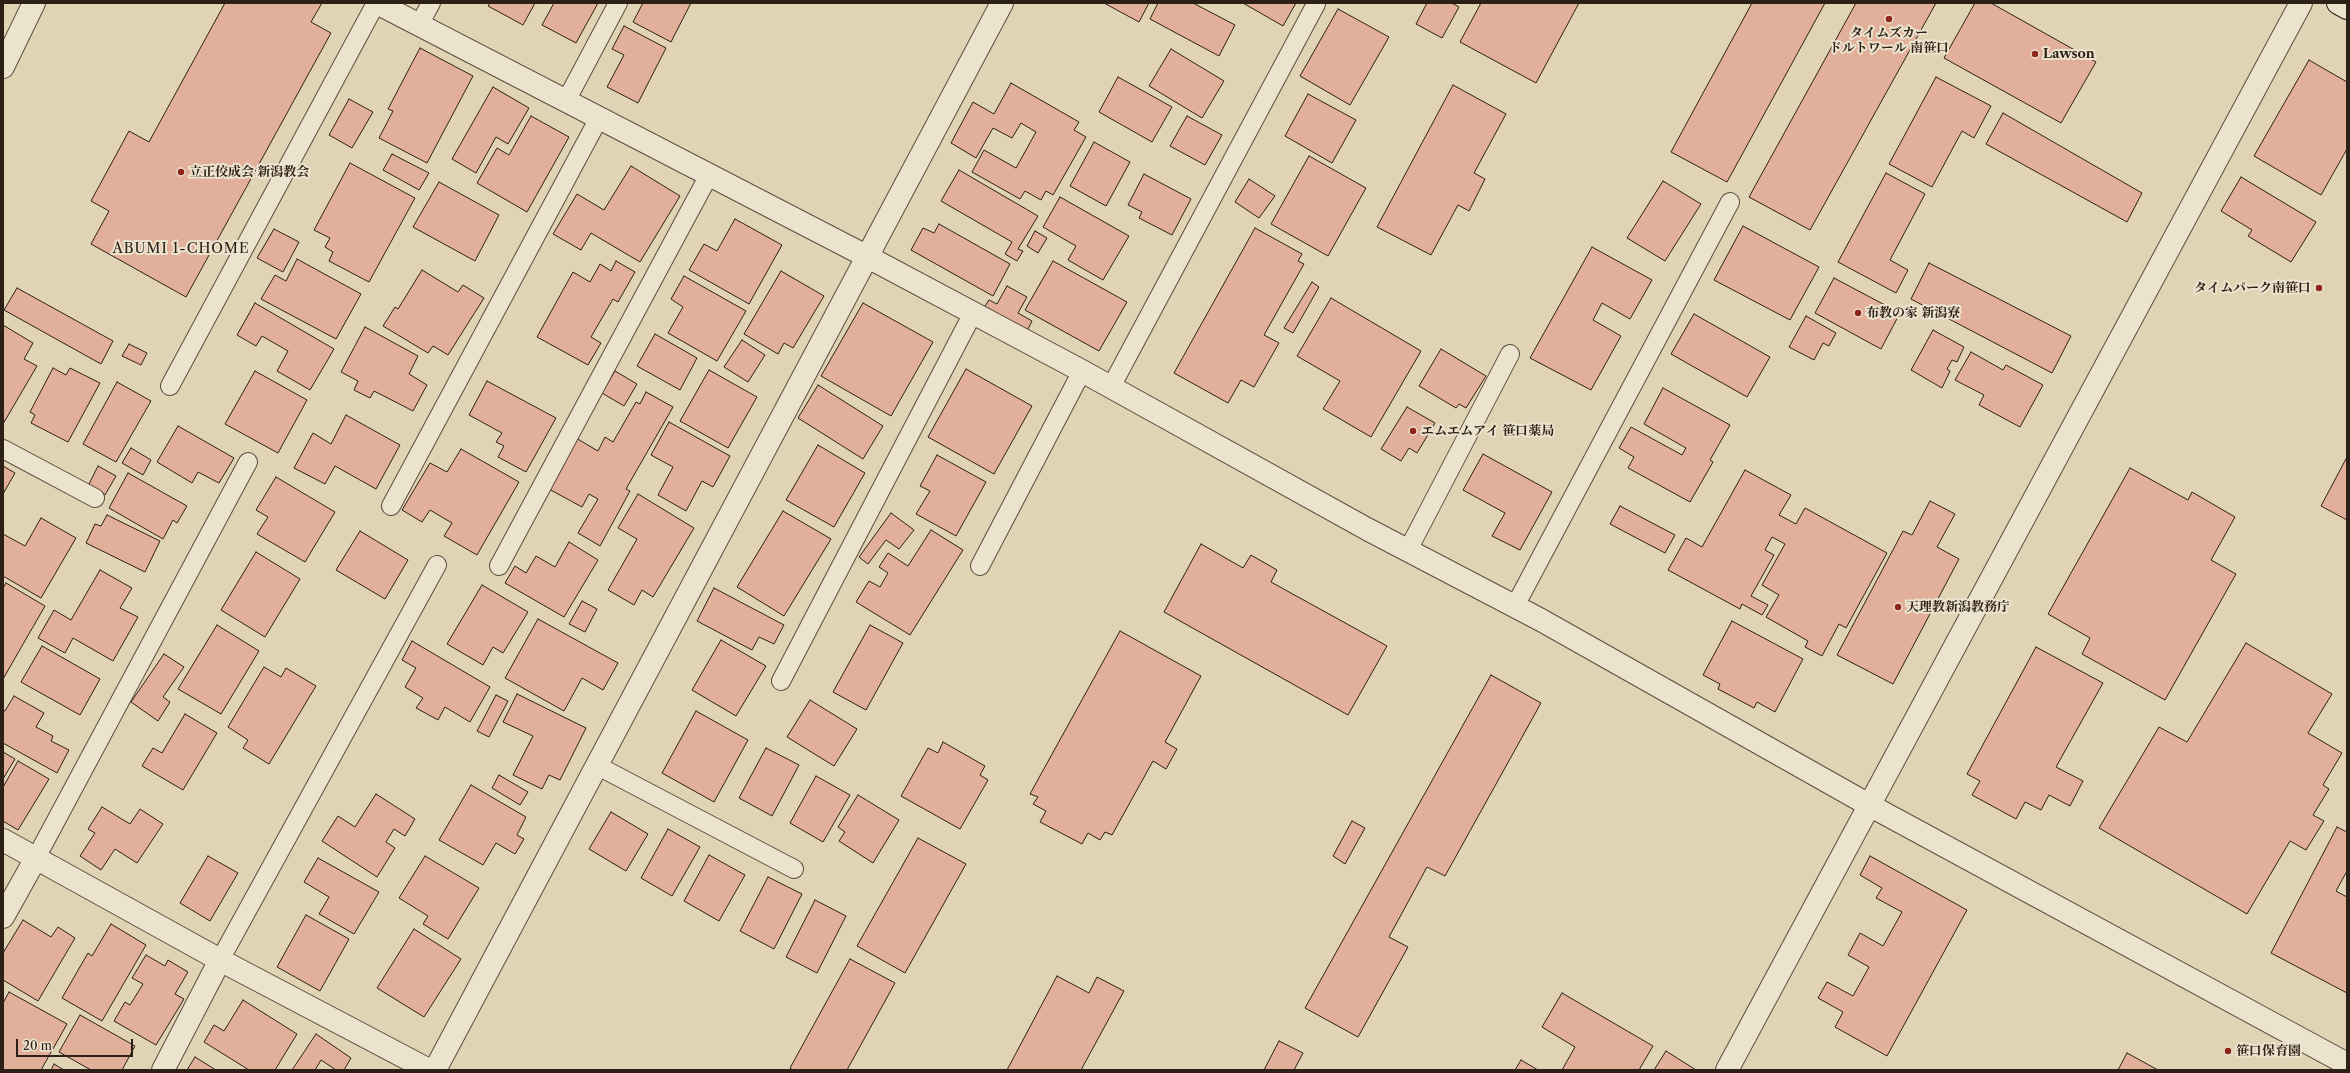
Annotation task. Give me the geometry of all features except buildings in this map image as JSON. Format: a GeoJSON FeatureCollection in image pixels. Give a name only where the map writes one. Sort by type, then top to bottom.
{"type":"FeatureCollection","features":[{"type":"Feature","properties":{"kind":"street"},"geometry":{"type":"LineString","coordinates":[[3,67],[34,3]]}},
{"type":"Feature","properties":{"kind":"street"},"geometry":{"type":"LineString","coordinates":[[376,3],[866,256],[1082,371],[1408,550],[1515,606],[1869,805],[2347,1064]]}},
{"type":"Feature","properties":{"kind":"street"},"geometry":{"type":"LineString","coordinates":[[435,1070],[866,256],[1002,3]]}},
{"type":"Feature","properties":{"kind":"street"},"geometry":{"type":"LineString","coordinates":[[1727,1070],[2301,3]]}},
{"type":"Feature","properties":{"kind":"street"},"geometry":{"type":"LineString","coordinates":[[2338,3],[2347,8]]}},
{"type":"Feature","properties":{"kind":"street"},"geometry":{"type":"LineString","coordinates":[[3,840],[220,960],[430,1070]]}},
{"type":"Feature","properties":{"kind":"street"},"geometry":{"type":"LineString","coordinates":[[3,917],[36,858]]}},
{"type":"Feature","properties":{"kind":"street"},"geometry":{"type":"LineString","coordinates":[[163,1070],[220,960]]}},
{"type":"Feature","properties":{"kind":"lane"},"geometry":{"type":"LineString","coordinates":[[170,386],[376,3]]}},
{"type":"Feature","properties":{"kind":"lane"},"geometry":{"type":"LineString","coordinates":[[419,25],[431,3]]}},
{"type":"Feature","properties":{"kind":"lane"},"geometry":{"type":"LineString","coordinates":[[566,101],[618,3]]}},
{"type":"Feature","properties":{"kind":"lane"},"geometry":{"type":"LineString","coordinates":[[1111,387],[1316,4]]}},
{"type":"Feature","properties":{"kind":"lane"},"geometry":{"type":"LineString","coordinates":[[391,506],[599,118]]}},
{"type":"Feature","properties":{"kind":"lane"},"geometry":{"type":"LineString","coordinates":[[499,566],[708,175]]}},
{"type":"Feature","properties":{"kind":"lane"},"geometry":{"type":"LineString","coordinates":[[1515,606],[1730,202]]}},
{"type":"Feature","properties":{"kind":"lane"},"geometry":{"type":"LineString","coordinates":[[780,681],[973,313]]}},
{"type":"Feature","properties":{"kind":"lane"},"geometry":{"type":"LineString","coordinates":[[1408,550],[1510,354]]}},
{"type":"Feature","properties":{"kind":"lane"},"geometry":{"type":"LineString","coordinates":[[980,566],[1082,371]]}},
{"type":"Feature","properties":{"kind":"lane"},"geometry":{"type":"LineString","coordinates":[[3,449],[94,498]]}},
{"type":"Feature","properties":{"kind":"lane"},"geometry":{"type":"LineString","coordinates":[[36,858],[248,462]]}},
{"type":"Feature","properties":{"kind":"lane"},"geometry":{"type":"LineString","coordinates":[[220,960],[437,565]]}},
{"type":"Feature","properties":{"kind":"lane"},"geometry":{"type":"LineString","coordinates":[[596,765],[794,869]]}},
{"type":"Feature","properties":{"kind":"place","name":"タイムズカー ドルトワール 南笹口"},"geometry":{"type":"Point","coordinates":[1889,19]}},
{"type":"Feature","properties":{"kind":"place","name":"Lawson"},"geometry":{"type":"Point","coordinates":[2035,54]}},
{"type":"Feature","properties":{"kind":"place","name":"立正佼成会 新潟教会"},"geometry":{"type":"Point","coordinates":[181,172]}},
{"type":"Feature","properties":{"kind":"place","name":"タイムパーク南笹口"},"geometry":{"type":"Point","coordinates":[2319,288]}},
{"type":"Feature","properties":{"kind":"place","name":"布教の家 新潟寮"},"geometry":{"type":"Point","coordinates":[1858,313]}},
{"type":"Feature","properties":{"kind":"place","name":"エムエムアイ 笹口薬局"},"geometry":{"type":"Point","coordinates":[1413,431]}},
{"type":"Feature","properties":{"kind":"place","name":"天理教新潟教務庁"},"geometry":{"type":"Point","coordinates":[1898,607]}},
{"type":"Feature","properties":{"kind":"place","name":"笹口保育園"},"geometry":{"type":"Point","coordinates":[2228,1051]}},
{"type":"Feature","properties":{"kind":"district","name":"ABUMI 1-CHOME"},"geometry":{"type":"Point","coordinates":[181,249]}}]}
